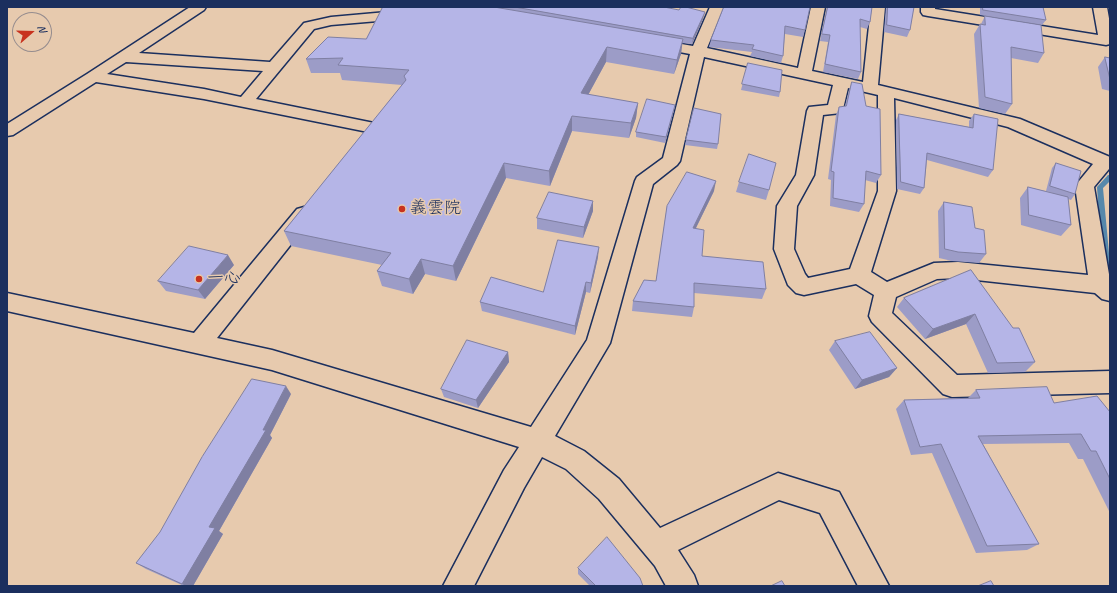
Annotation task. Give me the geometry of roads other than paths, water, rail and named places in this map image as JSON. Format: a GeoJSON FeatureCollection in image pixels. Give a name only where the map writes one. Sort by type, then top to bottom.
{"type":"FeatureCollection","features":[{"type":"Feature","properties":{"kind":"street"},"geometry":{"type":"LineString","coordinates":[[7,130],[124,57],[197,7]]}},
{"type":"Feature","properties":{"kind":"street"},"geometry":{"type":"LineString","coordinates":[[458,586],[514,478],[598,343],[644,181],[671,161],[698,51],[717,7]]}},
{"type":"Feature","properties":{"kind":"street"},"geometry":{"type":"LineString","coordinates":[[804,74],[818,7]]}},
{"type":"Feature","properties":{"kind":"street"},"geometry":{"type":"LineString","coordinates":[[859,275],[887,191],[878,90],[878,7]]}},
{"type":"Feature","properties":{"kind":"street"},"geometry":{"type":"LineString","coordinates":[[928,7],[928,12],[1106,41],[1100,7]]}},
{"type":"Feature","properties":{"kind":"street"},"geometry":{"type":"LineString","coordinates":[[245,102],[309,26],[350,19],[463,9]]}},
{"type":"Feature","properties":{"kind":"street"},"geometry":{"type":"LineString","coordinates":[[636,40],[698,51],[842,82],[1014,123],[1107,163],[1084,186],[1105,289],[972,271],[934,271],[886,292]]}},
{"type":"Feature","properties":{"kind":"street"},"geometry":{"type":"LineString","coordinates":[[124,57],[274,67]]}},
{"type":"Feature","properties":{"kind":"street"},"geometry":{"type":"LineString","coordinates":[[93,77],[377,122],[359,145]]}},
{"type":"Feature","properties":{"kind":"street"},"geometry":{"type":"LineString","coordinates":[[842,82],[835,109],[815,111],[805,175],[786,206],[784,248],[796,279],[804,287],[859,275],[886,292]]}},
{"type":"Feature","properties":{"kind":"street"},"geometry":{"type":"LineString","coordinates":[[200,344],[316,199]]}},
{"type":"Feature","properties":{"kind":"street"},"geometry":{"type":"LineString","coordinates":[[886,292],[880,316],[952,386],[1110,382]]}},
{"type":"Feature","properties":{"kind":"street"},"geometry":{"type":"LineString","coordinates":[[7,302],[272,360],[537,441],[575,460],[608,489],[665,556],[683,586]]}},
{"type":"Feature","properties":{"kind":"street"},"geometry":{"type":"LineString","coordinates":[[656,545],[778,486],[829,502],[874,586]]}},
{"type":"Feature","properties":{"kind":"waterway"},"geometry":{"type":"LineString","coordinates":[[1106,264],[1100,187],[1110,177]]}},
{"type":"Feature","properties":{"kind":"place","name":"義雲院"},"geometry":{"type":"Point","coordinates":[402,209]}},
{"type":"Feature","properties":{"kind":"place","name":"一心"},"geometry":{"type":"Point","coordinates":[199,279]}}]}
